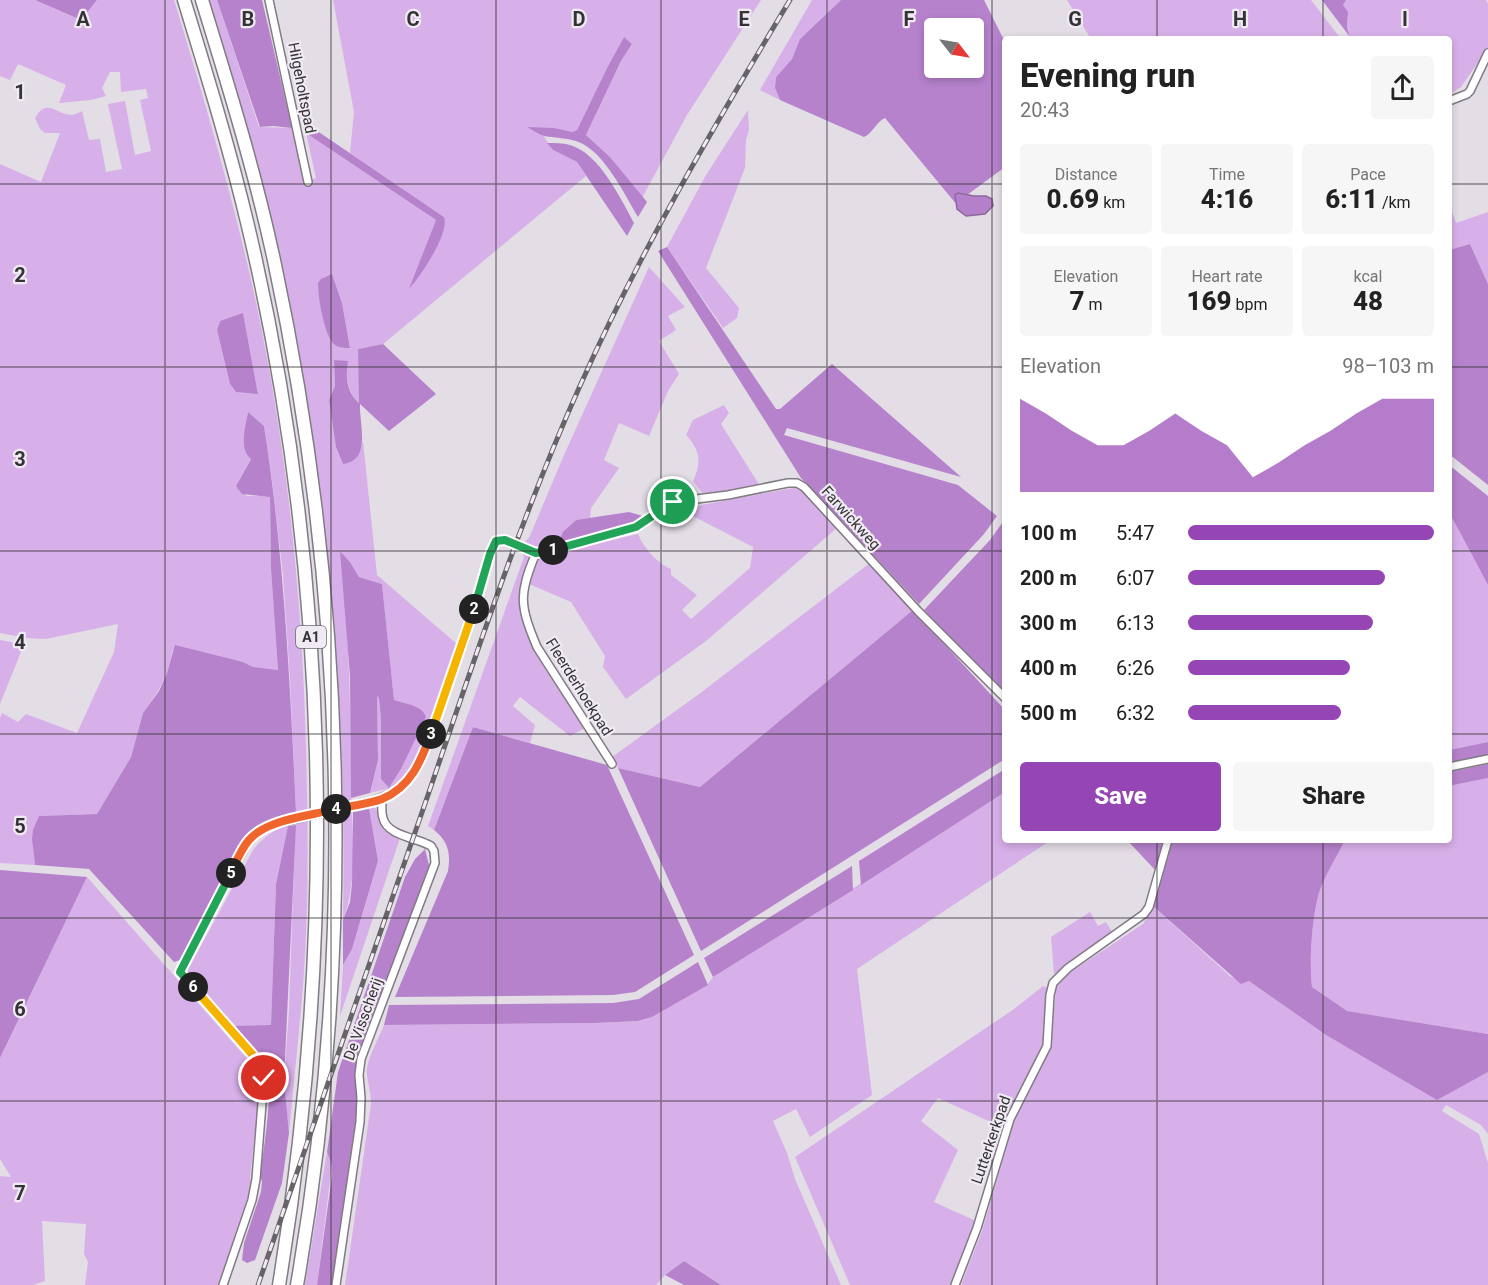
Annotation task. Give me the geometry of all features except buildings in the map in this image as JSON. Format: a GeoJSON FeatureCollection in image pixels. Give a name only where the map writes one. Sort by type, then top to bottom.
{"type":"FeatureCollection","features":[{"type":"Feature","properties":{"kind":"highway","name":"A1"},"geometry":{"type":"LineString","coordinates":[[184,0],[220,114],[249,228],[268,321],[297,500],[309,610],[318,789],[315,912],[305,1086],[279,1285]]}},
{"type":"Feature","properties":{"kind":"highway","name":"A1"},"geometry":{"type":"LineString","coordinates":[[202,0],[256,184],[275,264],[309,459],[326,605],[336,802],[333,924],[321,1116],[313,1189],[297,1285]]}},
{"type":"Feature","properties":{"kind":"street","name":"Hilgeholtspad"},"geometry":{"type":"LineString","coordinates":[[269,0],[308,182]]}},
{"type":"Feature","properties":{"kind":"street"},"geometry":{"type":"LineString","coordinates":[[1452,100],[1470,91],[1488,52]]}},
{"type":"Feature","properties":{"kind":"street","name":"Farwickweg"},"geometry":{"type":"LineString","coordinates":[[536,553],[636,527],[673,502],[797,483],[808,490],[918,610],[1002,695]]}},
{"type":"Feature","properties":{"kind":"street"},"geometry":{"type":"LineString","coordinates":[[224,1285],[252,1200],[256,1179],[263,1069],[180,972],[249,839],[271,825],[382,799],[409,780],[422,758],[464,641],[494,544],[499,540],[505,540],[536,553]]}},
{"type":"Feature","properties":{"kind":"street","name":"Fleerderhoekpad"},"geometry":{"type":"LineString","coordinates":[[536,553],[522,598],[528,626],[537,647],[612,764]]}},
{"type":"Feature","properties":{"kind":"street"},"geometry":{"type":"LineString","coordinates":[[1452,766],[1488,759]]}},
{"type":"Feature","properties":{"kind":"street","name":"De Visscherij"},"geometry":{"type":"LineString","coordinates":[[336,1285],[360,1122],[361,1059],[435,863],[435,851],[432,846],[386,825],[383,818],[382,799]]}},
{"type":"Feature","properties":{"kind":"street","name":"Lutterkerkpad"},"geometry":{"type":"LineString","coordinates":[[955,1285],[976,1228],[1010,1119],[1047,1046],[1050,995],[1053,983],[1068,968],[1144,914],[1149,907],[1167,843]]}},
{"type":"Feature","properties":{"kind":"shaded area"},"geometry":{"type":"Polygon","coordinates":[[[0,0],[35,0],[81,20],[97,0],[174,0],[216,141],[235,212],[264,341],[283,456],[301,631],[308,832],[306,944],[289,1133],[284,1080],[289,1010],[296,813],[290,679],[283,575],[264,426],[249,413],[244,436],[251,458],[236,486],[247,496],[270,496],[271,569],[278,670],[173,650],[167,673],[143,713],[131,757],[97,814],[39,816],[33,846],[35,865],[0,863],[0,718],[2,713],[18,722],[26,714],[77,733],[114,652],[118,624],[46,639],[0,633],[0,164],[41,182],[60,133],[45,133],[40,129],[35,118],[39,112],[48,108],[72,115],[82,111],[89,140],[100,139],[106,172],[122,169],[108,104],[125,101],[135,155],[151,151],[140,100],[148,98],[146,89],[121,92],[120,72],[110,72],[102,88],[106,96],[59,103],[66,85],[18,64],[10,80],[0,76],[0,0]],[[243,314],[220,321],[217,330],[230,384],[236,392],[258,393],[243,314]]]}},
{"type":"Feature","properties":{"kind":"shaded area"},"geometry":{"type":"Polygon","coordinates":[[[35,0],[97,0],[81,20],[35,0]]]}},
{"type":"Feature","properties":{"kind":"shaded area"},"geometry":{"type":"Polygon","coordinates":[[[209,0],[217,0],[259,127],[292,128],[306,181],[316,178],[306,133],[436,220],[411,287],[432,255],[444,217],[350,153],[354,112],[333,0],[761,0],[687,115],[642,198],[610,157],[586,135],[621,61],[632,44],[624,37],[577,130],[572,132],[529,128],[543,135],[553,150],[577,162],[586,176],[383,344],[358,349],[360,404],[349,388],[346,369],[334,361],[335,386],[329,400],[336,447],[343,464],[359,451],[363,441],[377,575],[458,645],[426,738],[412,771],[405,780],[389,788],[401,769],[382,584],[359,577],[341,552],[349,673],[353,858],[351,889],[343,920],[342,759],[332,599],[313,439],[285,281],[269,210],[209,0]],[[332,274],[321,298],[326,327],[333,343],[350,347],[342,303],[332,274]]]}},
{"type":"Feature","properties":{"kind":"shaded area"},"geometry":{"type":"Polygon","coordinates":[[[217,0],[262,0],[292,128],[260,127],[217,0]]]}},
{"type":"Feature","properties":{"kind":"shaded area"},"geometry":{"type":"Polygon","coordinates":[[[812,0],[841,0],[800,39],[792,59],[776,77],[775,88],[780,100],[760,90],[812,0]]]}},
{"type":"Feature","properties":{"kind":"shaded area"},"geometry":{"type":"Polygon","coordinates":[[[841,0],[984,0],[1002,36],[1002,169],[967,195],[962,193],[957,205],[885,118],[864,137],[780,100],[775,88],[776,77],[792,59],[800,39],[841,0]]]}},
{"type":"Feature","properties":{"kind":"shaded area"},"geometry":{"type":"Polygon","coordinates":[[[1067,0],[1311,0],[1339,36],[1089,36],[1067,0]]]}},
{"type":"Feature","properties":{"kind":"shaded area"},"geometry":{"type":"Polygon","coordinates":[[[1322,0],[1346,0],[1343,5],[1348,12],[1349,36],[1322,0]]]}},
{"type":"Feature","properties":{"kind":"shaded area"},"geometry":{"type":"Polygon","coordinates":[[[1346,0],[1486,0],[1488,4],[1488,48],[1461,87],[1452,93],[1452,36],[1350,36],[1343,5],[1346,0]]]}},
{"type":"Feature","properties":{"kind":"shaded area"},"geometry":{"type":"Polygon","coordinates":[[[624,37],[632,44],[621,61],[586,135],[610,157],[647,202],[638,217],[614,176],[590,148],[572,140],[544,136],[527,127],[554,128],[572,132],[577,130],[624,37]]]}},
{"type":"Feature","properties":{"kind":"shaded area"},"geometry":{"type":"Polygon","coordinates":[[[748,110],[749,130],[746,140],[745,168],[706,268],[739,308],[737,318],[723,328],[667,247],[706,175],[748,110]]]}},
{"type":"Feature","properties":{"kind":"shaded area"},"geometry":{"type":"Polygon","coordinates":[[[304,122],[444,217],[443,233],[438,244],[409,289],[436,220],[306,133],[304,122]]]}},
{"type":"Feature","properties":{"kind":"shaded area"},"geometry":{"type":"Polygon","coordinates":[[[547,143],[567,144],[581,150],[600,167],[634,223],[627,236],[577,162],[553,150],[547,143]]]}},
{"type":"Feature","properties":{"kind":"shaded area"},"geometry":{"type":"Polygon","coordinates":[[[958,193],[986,196],[992,199],[993,206],[985,214],[966,216],[957,209],[955,195],[958,193]]]}},
{"type":"Feature","properties":{"kind":"shaded area"},"geometry":{"type":"Polygon","coordinates":[[[1452,212],[1456,223],[1488,212],[1488,284],[1470,244],[1452,249],[1452,212]]]}},
{"type":"Feature","properties":{"kind":"shaded area"},"geometry":{"type":"Polygon","coordinates":[[[1470,244],[1488,284],[1488,485],[1452,456],[1452,249],[1470,244]]]}},
{"type":"Feature","properties":{"kind":"shaded area"},"geometry":{"type":"Polygon","coordinates":[[[667,247],[776,409],[780,409],[832,364],[961,477],[787,428],[784,435],[958,485],[997,516],[984,534],[919,604],[801,478],[658,251],[667,247]]]}},
{"type":"Feature","properties":{"kind":"shaded area"},"geometry":{"type":"Polygon","coordinates":[[[649,267],[685,307],[668,316],[676,330],[659,341],[679,374],[668,391],[649,436],[619,423],[604,460],[619,468],[591,508],[590,518],[576,520],[557,546],[538,550],[522,544],[529,538],[649,267]]]}},
{"type":"Feature","properties":{"kind":"shaded area"},"geometry":{"type":"Polygon","coordinates":[[[332,274],[342,303],[350,348],[335,345],[322,316],[318,283],[332,274]]]}},
{"type":"Feature","properties":{"kind":"shaded area"},"geometry":{"type":"Polygon","coordinates":[[[243,313],[258,394],[236,392],[230,384],[217,330],[220,321],[243,313]]]}},
{"type":"Feature","properties":{"kind":"shaded area"},"geometry":{"type":"Polygon","coordinates":[[[383,344],[436,394],[389,431],[360,404],[361,449],[352,461],[343,464],[336,447],[329,400],[335,386],[334,360],[348,361],[348,384],[359,403],[358,349],[383,344]]]}},
{"type":"Feature","properties":{"kind":"shaded area"},"geometry":{"type":"Polygon","coordinates":[[[724,405],[729,413],[721,424],[760,486],[705,496],[693,481],[698,468],[698,457],[697,451],[686,435],[693,420],[724,405]]]}},
{"type":"Feature","properties":{"kind":"shaded area"},"geometry":{"type":"Polygon","coordinates":[[[248,412],[264,426],[277,522],[296,813],[259,826],[244,841],[184,955],[180,960],[174,962],[89,869],[35,865],[33,830],[39,816],[97,814],[131,757],[143,713],[159,691],[175,645],[243,662],[253,667],[278,670],[271,569],[270,497],[242,494],[236,486],[251,459],[244,443],[248,412]]]}},
{"type":"Feature","properties":{"kind":"shaded area"},"geometry":{"type":"Polygon","coordinates":[[[1452,467],[1488,496],[1488,585],[1452,518],[1452,467]]]}},
{"type":"Feature","properties":{"kind":"shaded area"},"geometry":{"type":"Polygon","coordinates":[[[799,487],[838,527],[706,641],[626,699],[603,667],[605,656],[571,602],[527,583],[538,557],[638,534],[652,554],[671,569],[671,575],[697,595],[682,610],[691,619],[750,568],[753,547],[685,512],[701,505],[799,487]]]}},
{"type":"Feature","properties":{"kind":"shaded area"},"geometry":{"type":"Polygon","coordinates":[[[629,512],[653,519],[557,546],[563,532],[576,520],[629,512]]]}},
{"type":"Feature","properties":{"kind":"shaded area"},"geometry":{"type":"Polygon","coordinates":[[[1452,518],[1488,585],[1488,742],[1452,749],[1452,518]]]}},
{"type":"Feature","properties":{"kind":"shaded area"},"geometry":{"type":"Polygon","coordinates":[[[1002,523],[1002,695],[924,610],[990,540],[1002,523]]]}},
{"type":"Feature","properties":{"kind":"shaded area"},"geometry":{"type":"Polygon","coordinates":[[[520,548],[530,555],[521,588],[520,605],[523,621],[545,669],[585,728],[570,736],[520,697],[513,706],[535,725],[530,743],[473,727],[434,830],[428,826],[524,557],[520,548]]]}},
{"type":"Feature","properties":{"kind":"shaded area"},"geometry":{"type":"Polygon","coordinates":[[[340,551],[359,577],[382,584],[394,700],[417,707],[426,717],[401,769],[389,788],[381,779],[381,719],[377,696],[378,760],[370,793],[351,798],[350,676],[340,551]]]}},
{"type":"Feature","properties":{"kind":"shaded area"},"geometry":{"type":"Polygon","coordinates":[[[870,563],[913,610],[700,787],[618,768],[612,757],[699,694],[870,563]]]}},
{"type":"Feature","properties":{"kind":"shaded area"},"geometry":{"type":"Polygon","coordinates":[[[913,610],[1002,707],[1002,761],[701,951],[618,768],[700,787],[913,610]]]}},
{"type":"Feature","properties":{"kind":"shaded area"},"geometry":{"type":"Polygon","coordinates":[[[0,640],[21,644],[23,647],[0,704],[0,640]]]}},
{"type":"Feature","properties":{"kind":"shaded area"},"geometry":{"type":"Polygon","coordinates":[[[377,696],[379,698],[381,779],[389,788],[370,793],[378,760],[377,696]]]}},
{"type":"Feature","properties":{"kind":"shaded area"},"geometry":{"type":"Polygon","coordinates":[[[473,727],[607,765],[694,955],[635,992],[613,995],[395,997],[448,871],[447,848],[443,839],[434,830],[473,727]]]}},
{"type":"Feature","properties":{"kind":"shaded area"},"geometry":{"type":"Polygon","coordinates":[[[1488,742],[1488,756],[1452,763],[1452,749],[1488,742]]]}},
{"type":"Feature","properties":{"kind":"shaded area"},"geometry":{"type":"Polygon","coordinates":[[[1488,764],[1488,778],[1452,785],[1452,771],[1488,764]]]}},
{"type":"Feature","properties":{"kind":"shaded area"},"geometry":{"type":"Polygon","coordinates":[[[1002,771],[1002,794],[861,885],[859,861],[1002,771]]]}},
{"type":"Feature","properties":{"kind":"shaded area"},"geometry":{"type":"Polygon","coordinates":[[[1488,778],[1488,1034],[1346,1011],[1312,987],[1312,938],[1317,900],[1325,877],[1343,843],[1452,843],[1452,785],[1488,778]]]}},
{"type":"Feature","properties":{"kind":"shaded area"},"geometry":{"type":"Polygon","coordinates":[[[1002,794],[1002,843],[1046,843],[857,969],[872,1095],[810,1137],[796,1109],[773,1121],[795,1179],[841,1285],[721,1285],[684,1261],[656,1285],[345,1285],[371,1104],[367,1070],[384,1025],[638,1021],[652,1017],[707,985],[713,977],[1002,794]]]}},
{"type":"Feature","properties":{"kind":"shaded area"},"geometry":{"type":"Polygon","coordinates":[[[372,805],[384,829],[400,838],[340,1016],[343,965],[352,949],[378,861],[369,808],[372,805]]]}},
{"type":"Feature","properties":{"kind":"shaded area"},"geometry":{"type":"Polygon","coordinates":[[[369,808],[378,861],[352,949],[343,965],[343,920],[350,902],[352,884],[353,812],[369,808]]]}},
{"type":"Feature","properties":{"kind":"shaded area"},"geometry":{"type":"Polygon","coordinates":[[[296,825],[284,1080],[289,1133],[282,1183],[255,1260],[247,1263],[242,1260],[244,1243],[261,1192],[260,1177],[269,1087],[265,1065],[231,1026],[271,1025],[276,884],[288,826],[296,825]]]}},
{"type":"Feature","properties":{"kind":"shaded area"},"geometry":{"type":"Polygon","coordinates":[[[288,826],[276,884],[271,1026],[231,1026],[185,975],[253,850],[269,835],[288,826]]]}},
{"type":"Feature","properties":{"kind":"shaded area"},"geometry":{"type":"Polygon","coordinates":[[[1130,843],[1163,843],[1157,872],[1130,843]]]}},
{"type":"Feature","properties":{"kind":"shaded area"},"geometry":{"type":"Polygon","coordinates":[[[1171,843],[1343,843],[1325,877],[1317,900],[1312,938],[1312,987],[1347,1011],[1488,1034],[1488,1072],[1437,1100],[1326,1035],[1249,981],[1241,984],[1153,906],[1171,843]]]}},
{"type":"Feature","properties":{"kind":"shaded area"},"geometry":{"type":"Polygon","coordinates":[[[425,849],[430,869],[357,1059],[356,1117],[332,1285],[317,1285],[332,1176],[332,1165],[327,1152],[338,1072],[405,877],[415,859],[425,849]]]}},
{"type":"Feature","properties":{"kind":"shaded area"},"geometry":{"type":"Polygon","coordinates":[[[852,866],[853,890],[713,977],[704,958],[852,866]]]}},
{"type":"Feature","properties":{"kind":"shaded area"},"geometry":{"type":"Polygon","coordinates":[[[0,870],[87,877],[0,1058],[0,870]]]}},
{"type":"Feature","properties":{"kind":"shaded area"},"geometry":{"type":"Polygon","coordinates":[[[87,877],[258,1071],[258,1102],[249,1198],[241,1230],[221,1285],[85,1285],[88,1262],[84,1254],[86,1224],[42,1221],[45,1281],[33,1285],[0,1285],[0,1176],[11,1177],[0,1159],[0,1058],[87,877]]]}},
{"type":"Feature","properties":{"kind":"shaded area"},"geometry":{"type":"Polygon","coordinates":[[[1153,906],[1231,977],[1249,981],[1326,1035],[1437,1099],[1488,1072],[1488,1134],[1481,1125],[1446,1105],[1442,1111],[1479,1134],[1488,1163],[1488,1285],[961,1285],[982,1231],[1016,1115],[1051,1047],[1056,986],[1060,979],[1143,924],[1153,906]]]}},
{"type":"Feature","properties":{"kind":"shaded area"},"geometry":{"type":"Polygon","coordinates":[[[1090,912],[1098,926],[1106,922],[1114,935],[1054,974],[1051,937],[1090,912]]]}},
{"type":"Feature","properties":{"kind":"shaded area"},"geometry":{"type":"Polygon","coordinates":[[[698,962],[708,985],[652,1017],[638,1021],[384,1025],[389,1005],[613,1003],[639,999],[698,962]]]}},
{"type":"Feature","properties":{"kind":"shaded area"},"geometry":{"type":"Polygon","coordinates":[[[1043,986],[1048,988],[1043,1044],[1004,1128],[938,1098],[921,1121],[958,1150],[934,1202],[976,1221],[952,1285],[850,1285],[795,1157],[1014,1009],[1043,986]]]}},
{"type":"Feature","properties":{"kind":"shaded area"},"geometry":{"type":"Polygon","coordinates":[[[327,1152],[332,1165],[317,1285],[305,1285],[327,1152]]]}},
{"type":"Feature","properties":{"kind":"shaded area"},"geometry":{"type":"Polygon","coordinates":[[[684,1261],[721,1285],[684,1285],[665,1275],[684,1261]]]}},
{"type":"Feature","properties":{"kind":"railway"},"geometry":{"type":"LineString","coordinates":[[258,1285],[481,641],[537,488],[602,338],[652,239],[790,0]]}},
{"type":"Feature","properties":{"kind":"route"},"geometry":{"type":"LineString","coordinates":[[264,1078],[259,1062],[180,972],[249,839],[258,831],[275,823],[382,799],[409,780],[422,758],[464,641],[496,541],[505,540],[536,553],[543,553],[624,532],[648,521],[673,502]]}}]}
